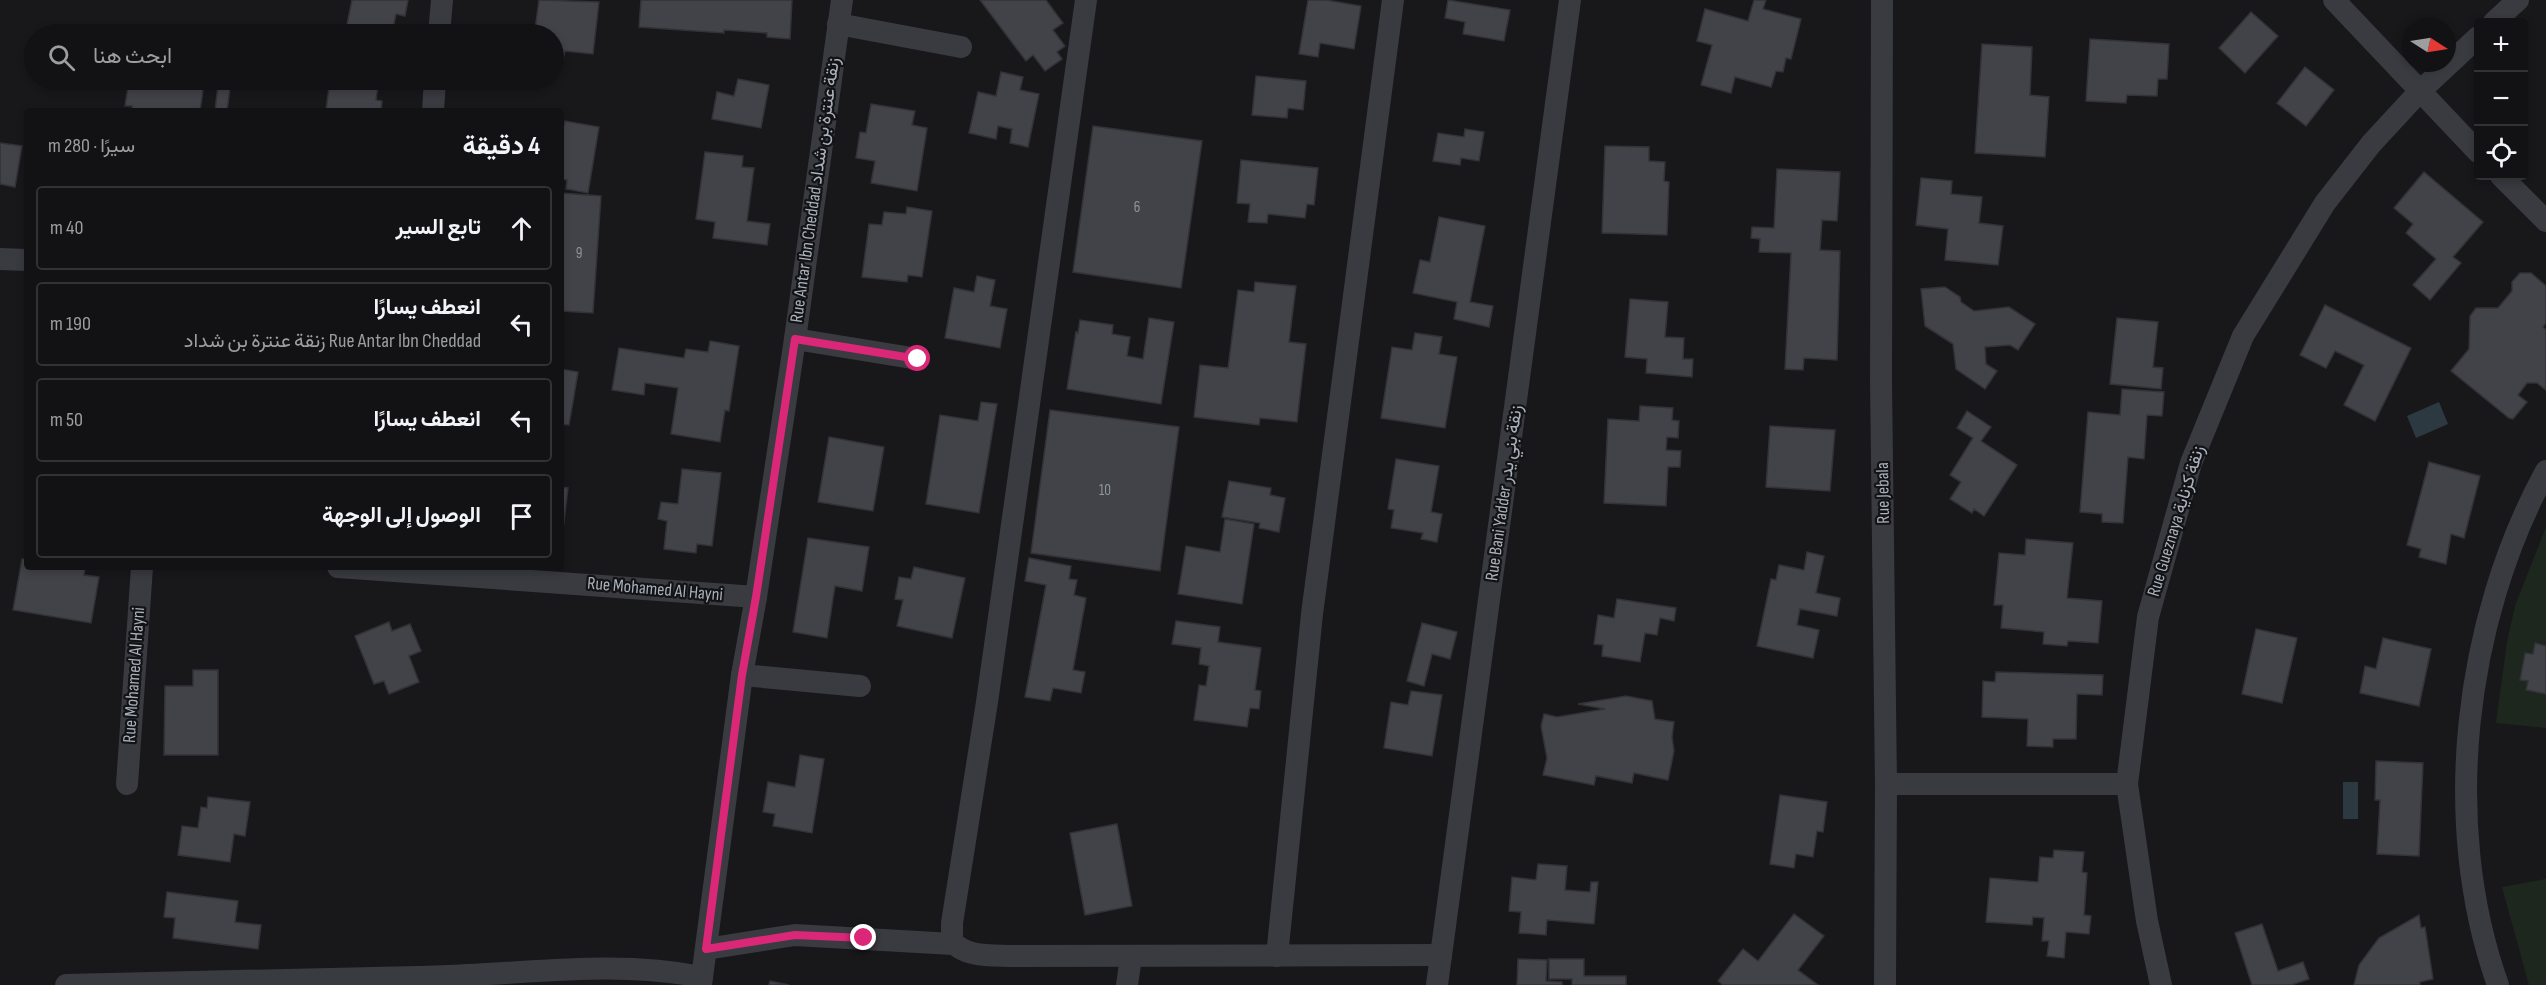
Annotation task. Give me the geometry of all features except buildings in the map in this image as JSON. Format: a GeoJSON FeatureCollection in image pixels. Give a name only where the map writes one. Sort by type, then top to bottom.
{"type":"FeatureCollection","features":[{"type":"Feature","properties":{"kind":"street"},"geometry":{"type":"LineString","coordinates":[[440,24],[442,0]]}},
{"type":"Feature","properties":{"kind":"street","name":"Rue Antar Ibn Cheddad زنقة عنترة بن شداد"},"geometry":{"type":"LineString","coordinates":[[702,981],[742,675],[795,339],[842,0]]}},
{"type":"Feature","properties":{"kind":"street"},"geometry":{"type":"LineString","coordinates":[[953,944],[952,923],[987,702],[1086,0]]}},
{"type":"Feature","properties":{"kind":"street"},"geometry":{"type":"LineString","coordinates":[[1276,956],[1312,614],[1393,0]]}},
{"type":"Feature","properties":{"kind":"street","name":"Rue Bani Yadder زنقة بني يدر"},"geometry":{"type":"LineString","coordinates":[[1437,985],[1570,0]]}},
{"type":"Feature","properties":{"kind":"street","name":"Rue Jebala"},"geometry":{"type":"LineString","coordinates":[[1882,0],[1881,382],[1886,784],[1885,985]]}},
{"type":"Feature","properties":{"kind":"street"},"geometry":{"type":"LineString","coordinates":[[2334,0],[2474,148]]}},
{"type":"Feature","properties":{"kind":"street"},"geometry":{"type":"LineString","coordinates":[[2498,18],[2518,0]]}},
{"type":"Feature","properties":{"kind":"street"},"geometry":{"type":"LineString","coordinates":[[838,24],[961,47]]}},
{"type":"Feature","properties":{"kind":"street","name":"Rue Gueznaya زنقة كزناية"},"geometry":{"type":"LineString","coordinates":[[2161,985],[2147,921],[2127,784],[2148,617],[2191,463],[2239,347],[2325,204],[2372,144],[2419,92],[2474,41]]}},
{"type":"Feature","properties":{"kind":"street"},"geometry":{"type":"LineString","coordinates":[[433,108],[434,90]]}},
{"type":"Feature","properties":{"kind":"street"},"geometry":{"type":"LineString","coordinates":[[2505,180],[2546,221]]}},
{"type":"Feature","properties":{"kind":"street"},"geometry":{"type":"LineString","coordinates":[[0,259],[24,260]]}},
{"type":"Feature","properties":{"kind":"street"},"geometry":{"type":"LineString","coordinates":[[795,339],[918,359]]}},
{"type":"Feature","properties":{"kind":"street"},"geometry":{"type":"LineString","coordinates":[[2498,985],[2480,929],[2471,879],[2467,752],[2478,673],[2498,588],[2512,543],[2531,498],[2546,471]]}},
{"type":"Feature","properties":{"kind":"street","name":"Rue Mohamed Al Hayni"},"geometry":{"type":"LineString","coordinates":[[127,784],[142,570]]}},
{"type":"Feature","properties":{"kind":"street","name":"Rue Mohamed Al Hayni"},"geometry":{"type":"LineString","coordinates":[[413,570],[756,597]]}},
{"type":"Feature","properties":{"kind":"street"},"geometry":{"type":"LineString","coordinates":[[742,675],[860,686]]}},
{"type":"Feature","properties":{"kind":"street"},"geometry":{"type":"LineString","coordinates":[[1886,784],[2127,784]]}},
{"type":"Feature","properties":{"kind":"street"},"geometry":{"type":"LineString","coordinates":[[706,949],[795,935],[953,944],[962,950],[992,955],[1131,957],[1441,955]]}},
{"type":"Feature","properties":{"kind":"street"},"geometry":{"type":"LineString","coordinates":[[1127,985],[1131,957]]}},
{"type":"Feature","properties":{"kind":"street"},"geometry":{"type":"LineString","coordinates":[[66,985],[451,976],[555,968],[639,968],[671,971],[702,981]]}},
{"type":"Feature","properties":{"kind":"shaded area"},"geometry":{"type":"Polygon","coordinates":[[[2439,402],[2448,424],[2416,438],[2407,416],[2439,402]]]}},
{"type":"Feature","properties":{"kind":"shaded area"},"geometry":{"type":"Polygon","coordinates":[[[2546,527],[2546,646],[2535,644],[2533,654],[2525,653],[2520,680],[2528,681],[2527,690],[2546,694],[2546,728],[2496,723],[2507,642],[2515,606],[2546,527]]]}},
{"type":"Feature","properties":{"kind":"shaded area"},"geometry":{"type":"Polygon","coordinates":[[[2343,782],[2358,782],[2358,819],[2343,819],[2343,782]]]}},
{"type":"Feature","properties":{"kind":"shaded area"},"geometry":{"type":"Polygon","coordinates":[[[2546,879],[2546,985],[2529,985],[2502,887],[2546,879]]]}},
{"type":"Feature","properties":{"kind":"route"},"geometry":{"type":"LineString","coordinates":[[864,938],[795,935],[706,949],[742,675],[795,339],[918,359]]}}]}
